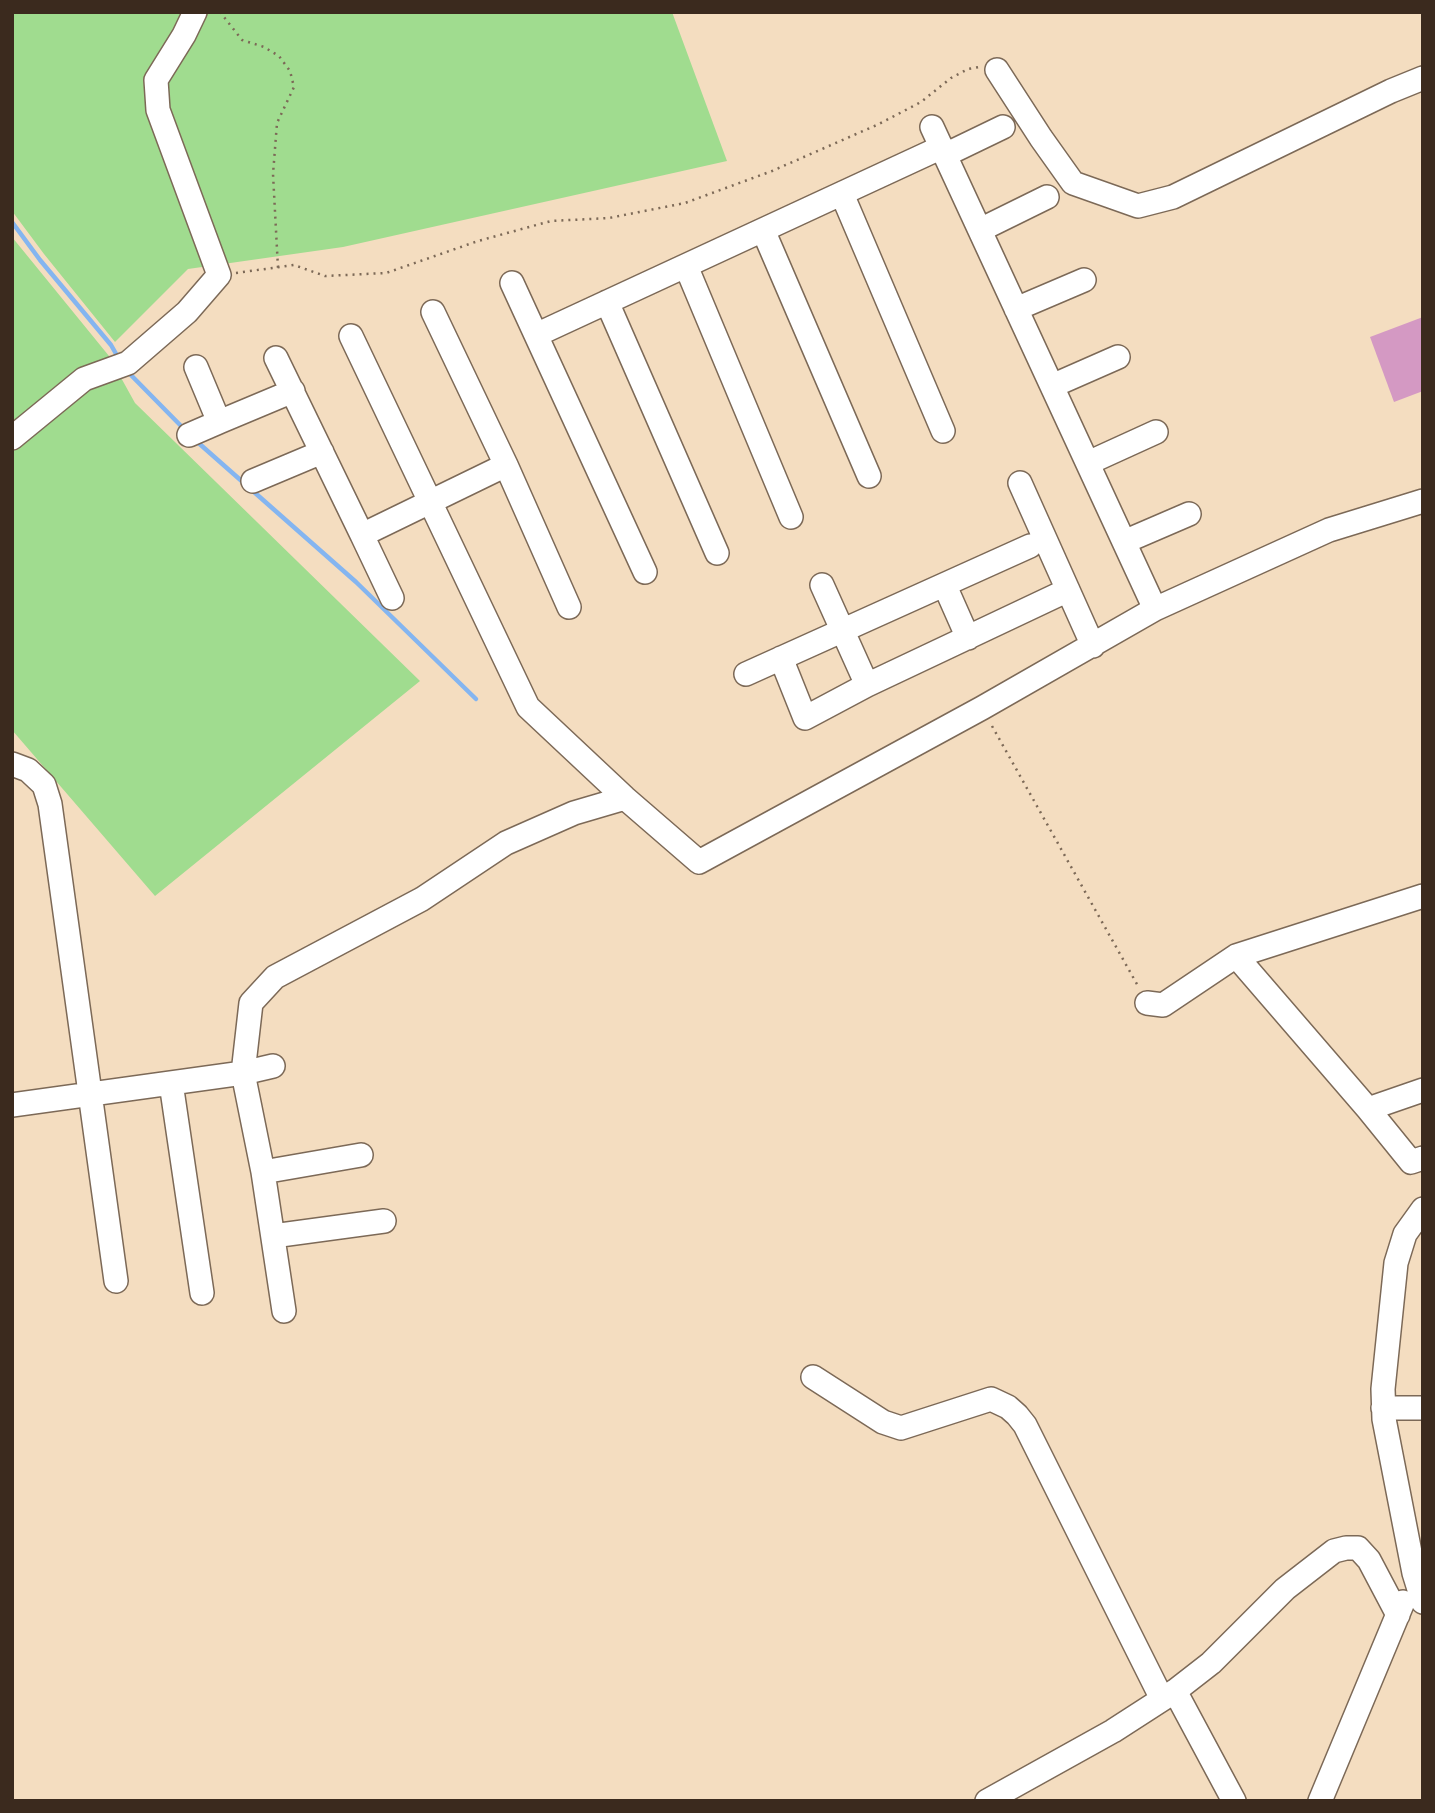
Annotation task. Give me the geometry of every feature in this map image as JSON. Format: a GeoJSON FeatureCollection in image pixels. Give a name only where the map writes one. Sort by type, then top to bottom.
{"type":"FeatureCollection","features":[{"type":"Feature","properties":{"kind":"street"},"geometry":{"type":"LineString","coordinates":[[12,438],[84,379],[128,363],[187,312],[219,275],[158,110],[156,80],[195,12]]}},
{"type":"Feature","properties":{"kind":"street"},"geometry":{"type":"LineString","coordinates":[[997,69],[1073,183],[1138,206],[1173,197],[1423,78]]}},
{"type":"Feature","properties":{"kind":"street"},"geometry":{"type":"LineString","coordinates":[[536,335],[842,194],[940,143],[1003,127]]}},
{"type":"Feature","properties":{"kind":"street"},"geometry":{"type":"LineString","coordinates":[[940,143],[1155,609]]}},
{"type":"Feature","properties":{"kind":"street"},"geometry":{"type":"LineString","coordinates":[[842,194],[943,431]]}},
{"type":"Feature","properties":{"kind":"street"},"geometry":{"type":"LineString","coordinates":[[980,230],[1047,197]]}},
{"type":"Feature","properties":{"kind":"street"},"geometry":{"type":"LineString","coordinates":[[763,230],[869,476]]}},
{"type":"Feature","properties":{"kind":"street"},"geometry":{"type":"LineString","coordinates":[[685,266],[792,517]]}},
{"type":"Feature","properties":{"kind":"street"},"geometry":{"type":"LineString","coordinates":[[1016,309],[1084,280]]}},
{"type":"Feature","properties":{"kind":"street"},"geometry":{"type":"LineString","coordinates":[[512,283],[645,572]]}},
{"type":"Feature","properties":{"kind":"street"},"geometry":{"type":"LineString","coordinates":[[607,302],[717,553]]}},
{"type":"Feature","properties":{"kind":"street"},"geometry":{"type":"LineString","coordinates":[[433,312],[506,465],[569,607]]}},
{"type":"Feature","properties":{"kind":"street"},"geometry":{"type":"LineString","coordinates":[[351,336],[528,707],[625,798],[699,862],[1094,646],[1155,609],[1329,530],[1423,501]]}},
{"type":"Feature","properties":{"kind":"street"},"geometry":{"type":"LineString","coordinates":[[1052,386],[1118,357]]}},
{"type":"Feature","properties":{"kind":"street"},"geometry":{"type":"LineString","coordinates":[[276,358],[392,598]]}},
{"type":"Feature","properties":{"kind":"street"},"geometry":{"type":"LineString","coordinates":[[195,368],[219,422]]}},
{"type":"Feature","properties":{"kind":"street"},"geometry":{"type":"LineString","coordinates":[[189,435],[293,391]]}},
{"type":"Feature","properties":{"kind":"street"},"geometry":{"type":"LineString","coordinates":[[1088,464],[1156,432]]}},
{"type":"Feature","properties":{"kind":"street"},"geometry":{"type":"LineString","coordinates":[[253,481],[322,452]]}},
{"type":"Feature","properties":{"kind":"street"},"geometry":{"type":"LineString","coordinates":[[362,535],[506,465]]}},
{"type":"Feature","properties":{"kind":"street"},"geometry":{"type":"LineString","coordinates":[[1020,484],[1094,646]]}},
{"type":"Feature","properties":{"kind":"street"},"geometry":{"type":"LineString","coordinates":[[1125,542],[1189,514]]}},
{"type":"Feature","properties":{"kind":"street"},"geometry":{"type":"LineString","coordinates":[[746,674],[1030,546]]}},
{"type":"Feature","properties":{"kind":"street"},"geometry":{"type":"LineString","coordinates":[[822,585],[867,685]]}},
{"type":"Feature","properties":{"kind":"street"},"geometry":{"type":"LineString","coordinates":[[945,586],[968,638]]}},
{"type":"Feature","properties":{"kind":"street"},"geometry":{"type":"LineString","coordinates":[[781,658],[805,718],[867,685],[1068,590]]}},
{"type":"Feature","properties":{"kind":"street"},"geometry":{"type":"LineString","coordinates":[[12,764],[28,770],[44,785],[50,804],[116,1281]]}},
{"type":"Feature","properties":{"kind":"street"},"geometry":{"type":"LineString","coordinates":[[284,1311],[263,1172],[243,1073],[251,1003],[275,977],[422,899],[506,843],[574,813],[625,798]]}},
{"type":"Feature","properties":{"kind":"street"},"geometry":{"type":"LineString","coordinates":[[1147,1003],[1163,1005],[1236,956],[1423,896]]}},
{"type":"Feature","properties":{"kind":"street"},"geometry":{"type":"LineString","coordinates":[[1236,956],[1411,1162],[1423,1158]]}},
{"type":"Feature","properties":{"kind":"street"},"geometry":{"type":"LineString","coordinates":[[12,1105],[243,1073],[273,1066]]}},
{"type":"Feature","properties":{"kind":"street"},"geometry":{"type":"LineString","coordinates":[[171,1083],[202,1293]]}},
{"type":"Feature","properties":{"kind":"street"},"geometry":{"type":"LineString","coordinates":[[1368,1109],[1423,1090]]}},
{"type":"Feature","properties":{"kind":"street"},"geometry":{"type":"LineString","coordinates":[[263,1172],[360,1155]]}},
{"type":"Feature","properties":{"kind":"street"},"geometry":{"type":"LineString","coordinates":[[1423,1209],[1405,1234],[1396,1263],[1383,1408],[1414,1573],[1423,1602]]}},
{"type":"Feature","properties":{"kind":"street"},"geometry":{"type":"LineString","coordinates":[[273,1236],[384,1221]]}},
{"type":"Feature","properties":{"kind":"street"},"geometry":{"type":"LineString","coordinates":[[813,1377],[883,1422],[901,1428],[992,1399],[1017,1415],[1025,1425],[1169,1695],[1234,1801]]}},
{"type":"Feature","properties":{"kind":"street"},"geometry":{"type":"LineString","coordinates":[[1383,1408],[1423,1408]]}},
{"type":"Feature","properties":{"kind":"street"},"geometry":{"type":"LineString","coordinates":[[987,1801],[1113,1731],[1169,1695],[1211,1663],[1285,1588],[1334,1551],[1357,1548],[1369,1560],[1398,1615]]}},
{"type":"Feature","properties":{"kind":"street"},"geometry":{"type":"LineString","coordinates":[[1320,1801],[1414,1573]]}},
{"type":"Feature","properties":{"kind":"path"},"geometry":{"type":"LineString","coordinates":[[220,12],[242,40],[279,55],[290,71],[293,87],[277,123],[273,174],[278,268]]}},
{"type":"Feature","properties":{"kind":"path"},"geometry":{"type":"LineString","coordinates":[[219,275],[294,265],[325,276],[386,273],[478,241],[551,221],[609,218],[685,204],[772,171],[879,124],[921,102],[951,78],[968,69],[983,66],[997,69]]}},
{"type":"Feature","properties":{"kind":"path"},"geometry":{"type":"LineString","coordinates":[[982,708],[1147,1003]]}},
{"type":"Feature","properties":{"kind":"green space"},"geometry":{"type":"Polygon","coordinates":[[[12,12],[672,12],[727,161],[343,247],[188,269],[115,342],[12,211],[12,12]]]}},
{"type":"Feature","properties":{"kind":"green space"},"geometry":{"type":"Polygon","coordinates":[[[12,237],[109,356],[135,403],[420,681],[155,896],[12,730],[12,237]]]}},
{"type":"Feature","properties":{"kind":"building"},"geometry":{"type":"Polygon","coordinates":[[[1423,317],[1423,391],[1394,402],[1370,337],[1423,317]]]}},
{"type":"Feature","properties":{"kind":"waterway"},"geometry":{"type":"LineString","coordinates":[[12,222],[111,345],[119,359]]}},
{"type":"Feature","properties":{"kind":"waterway"},"geometry":{"type":"LineString","coordinates":[[126,370],[186,431]]}},
{"type":"Feature","properties":{"kind":"waterway"},"geometry":{"type":"LineString","coordinates":[[194,439],[356,582],[476,699]]}}]}
